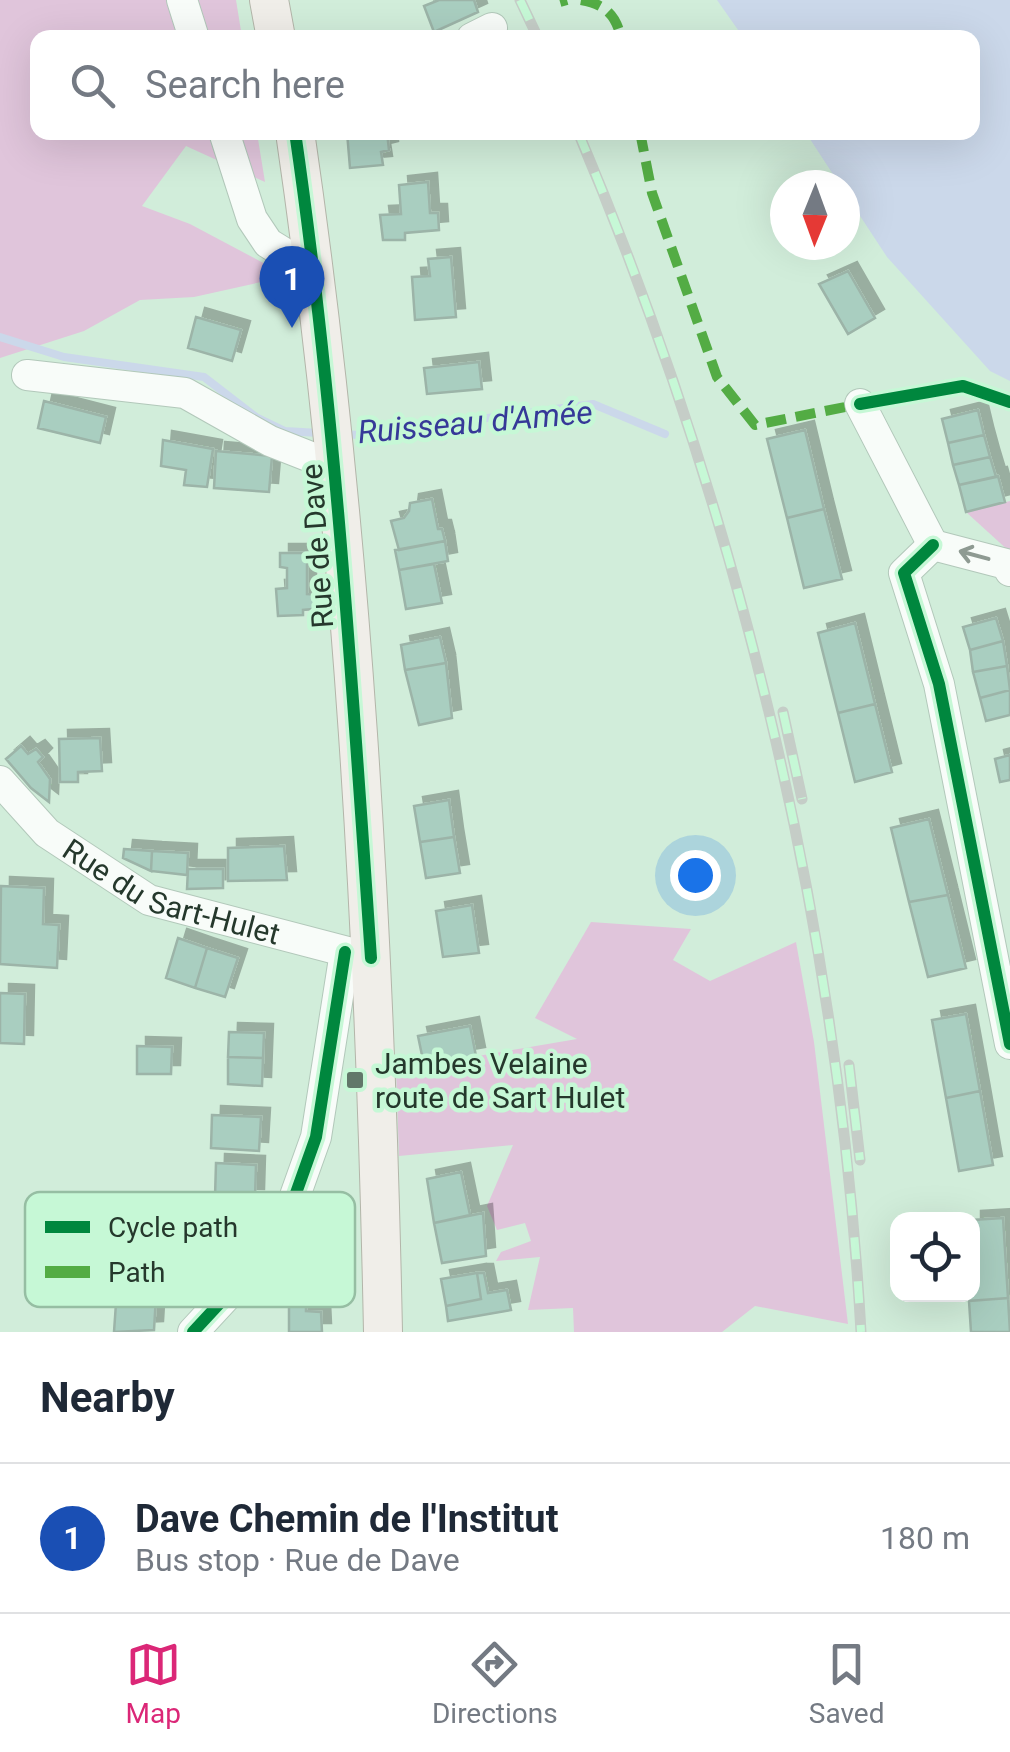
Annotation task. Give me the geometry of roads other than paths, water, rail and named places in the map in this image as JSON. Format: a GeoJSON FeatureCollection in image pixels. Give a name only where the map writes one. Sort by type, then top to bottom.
{"type":"FeatureCollection","features":[{"type":"Feature","properties":{"kind":"main road"},"geometry":{"type":"LineString","coordinates":[[269,0],[275,30]]}},
{"type":"Feature","properties":{"kind":"main road","name":"Rue de Dave"},"geometry":{"type":"LineString","coordinates":[[296,140],[336,467],[358,955],[384,1332]]}},
{"type":"Feature","properties":{"kind":"street"},"geometry":{"type":"LineString","coordinates":[[182,0],[191,30]]}},
{"type":"Feature","properties":{"kind":"street"},"geometry":{"type":"LineString","coordinates":[[227,140],[252,220],[268,243],[315,272]]}},
{"type":"Feature","properties":{"kind":"street"},"geometry":{"type":"LineString","coordinates":[[27,374],[186,393],[270,441],[336,467]]}},
{"type":"Feature","properties":{"kind":"street"},"geometry":{"type":"LineString","coordinates":[[860,404],[933,545],[1006,564],[1010,572]]}},
{"type":"Feature","properties":{"kind":"street"},"geometry":{"type":"LineString","coordinates":[[933,545],[904,573],[938,684],[1010,1044]]}},
{"type":"Feature","properties":{"kind":"street","name":"Rue du Sart-Hulet"},"geometry":{"type":"LineString","coordinates":[[0,780],[48,833],[149,900],[358,955]]}},
{"type":"Feature","properties":{"kind":"street"},"geometry":{"type":"LineString","coordinates":[[296,1192],[316,1137],[358,955]]}},
{"type":"Feature","properties":{"kind":"street"},"geometry":{"type":"LineString","coordinates":[[193,1332],[216,1307]]}},
{"type":"Feature","properties":{"kind":"water"},"geometry":{"type":"Polygon","coordinates":[[[717,0],[1010,0],[1010,381],[990,371],[887,257],[860,216],[860,170],[830,170],[811,140],[980,140],[980,30],[738,30],[717,0]]]}},
{"type":"Feature","properties":{"kind":"waterway","name":"Ruisseau d'Amée"},"geometry":{"type":"LineString","coordinates":[[0,337],[64,357],[204,377],[256,417],[285,431],[319,433]]}},
{"type":"Feature","properties":{"kind":"waterway","name":"Ruisseau d'Amée"},"geometry":{"type":"LineString","coordinates":[[343,434],[593,404],[665,434]]}},
{"type":"Feature","properties":{"kind":"railway"},"geometry":{"type":"LineString","coordinates":[[520,0],[534,30]]}},
{"type":"Feature","properties":{"kind":"railway"},"geometry":{"type":"LineString","coordinates":[[581,140],[635,275],[686,421],[732,570],[771,720],[804,872],[830,1025],[849,1178],[861,1332]]}},
{"type":"Feature","properties":{"kind":"railway"},"geometry":{"type":"LineString","coordinates":[[783,712],[802,799]]}},
{"type":"Feature","properties":{"kind":"railway"},"geometry":{"type":"LineString","coordinates":[[849,1065],[860,1160]]}},
{"type":"Feature","properties":{"kind":"place","name":"Dave Chemin de l'Institut"},"geometry":{"type":"Point","coordinates":[292,328]}},
{"type":"Feature","properties":{"kind":"place","name":"Jambes Velaine route de Sart Hulet"},"geometry":{"type":"Point","coordinates":[355,1080]}}]}
